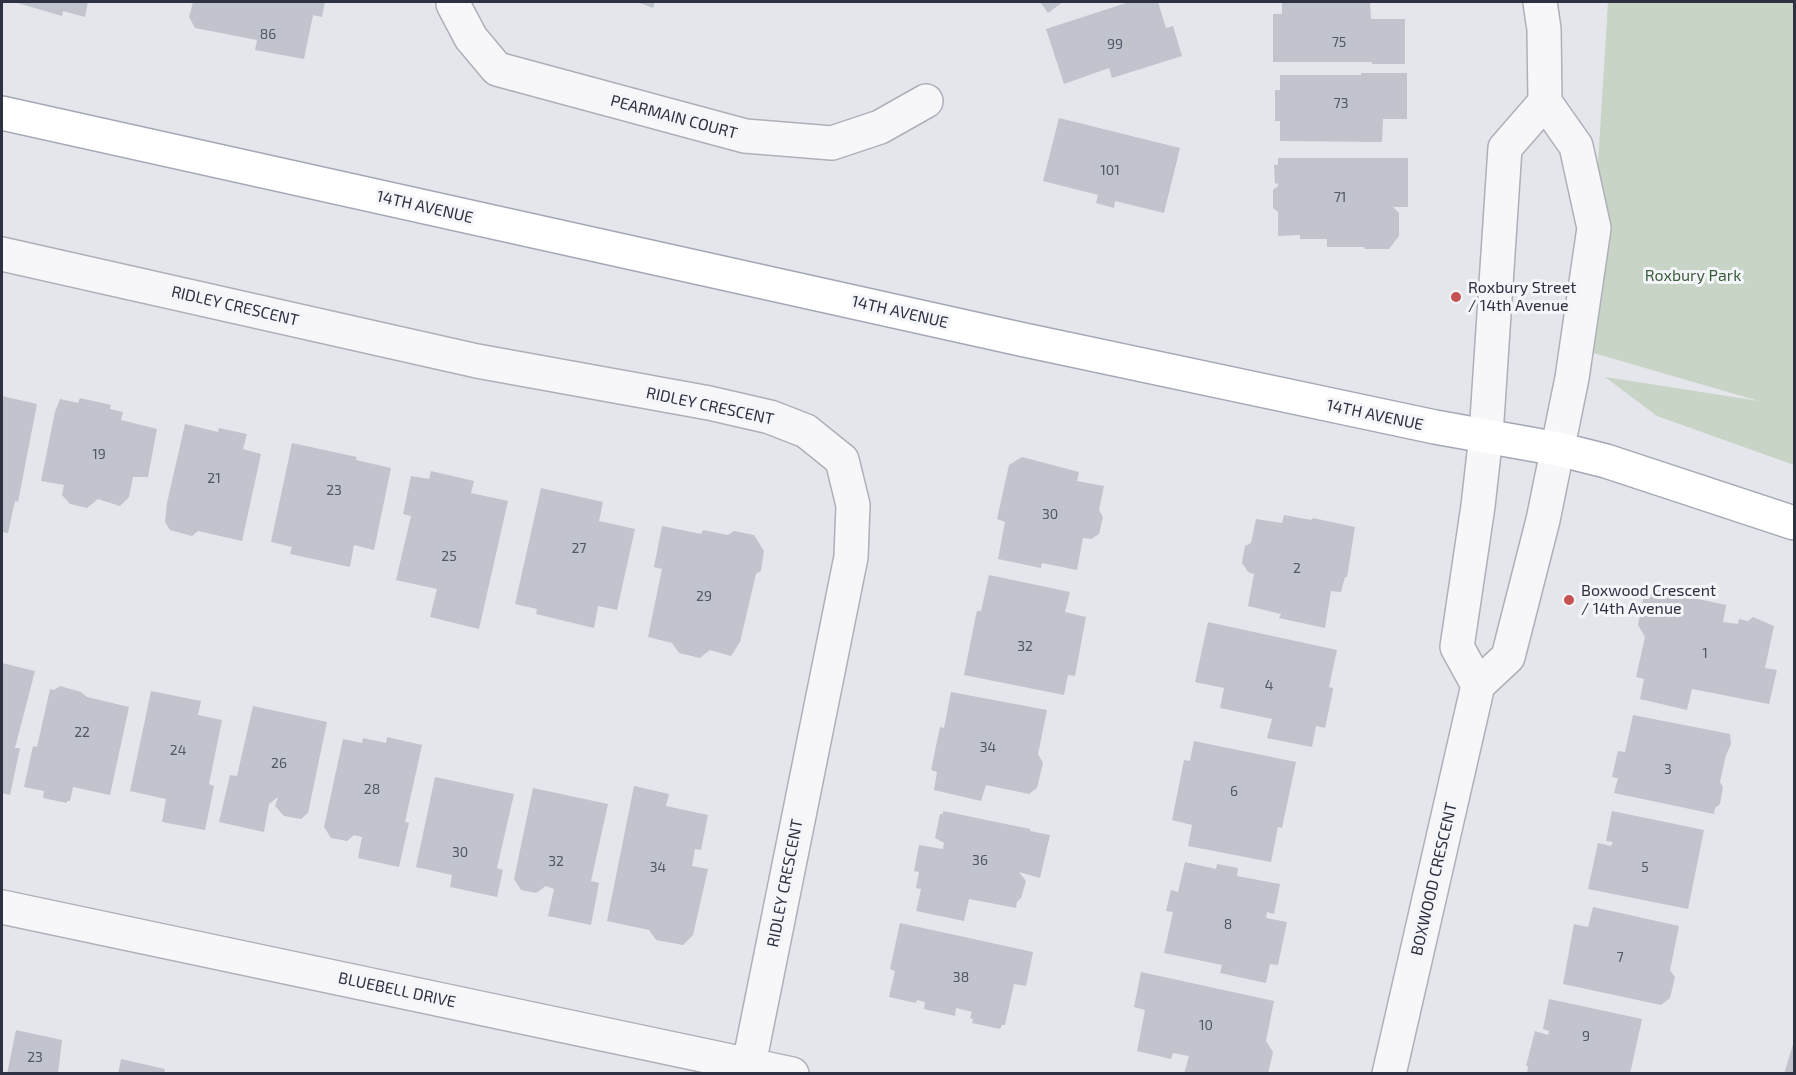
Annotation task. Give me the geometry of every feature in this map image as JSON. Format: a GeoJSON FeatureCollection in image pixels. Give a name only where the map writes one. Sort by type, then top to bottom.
{"type":"FeatureCollection","features":[{"type":"Feature","properties":{"kind":"main road","name":"14TH AVENUE"},"geometry":{"type":"LineString","coordinates":[[2,113],[1020,339],[1435,427],[1558,449],[1606,461],[1794,523]]}},
{"type":"Feature","properties":{"kind":"street","name":"PEARMAIN COURT"},"geometry":{"type":"LineString","coordinates":[[453,2],[471,38],[497,69],[745,136],[832,143],[880,127],[926,101]]}},
{"type":"Feature","properties":{"kind":"street"},"geometry":{"type":"LineString","coordinates":[[1540,2],[1544,29],[1545,102],[1576,146],[1594,228],[1572,378],[1543,520],[1508,657],[1478,686],[1457,647],[1486,435],[1505,148],[1545,102]]}},
{"type":"Feature","properties":{"kind":"street","name":"RIDLEY CRESCENT"},"geometry":{"type":"LineString","coordinates":[[2,254],[477,361],[710,403],[770,417],[806,431],[842,460],[852,505],[851,557],[749,1064]]}},
{"type":"Feature","properties":{"kind":"street","name":"BOXWOOD CRESCENT"},"geometry":{"type":"LineString","coordinates":[[1389,1074],[1478,686]]}},
{"type":"Feature","properties":{"kind":"street","name":"BLUEBELL DRIVE"},"geometry":{"type":"LineString","coordinates":[[2,907],[792,1074]]}},
{"type":"Feature","properties":{"kind":"green space","name":"Roxbury Park"},"geometry":{"type":"Polygon","coordinates":[[[1608,2],[1794,2],[1794,465],[1657,416],[1605,377],[1759,401],[1590,352],[1594,228],[1608,2]]]}},
{"type":"Feature","properties":{"kind":"building"},"geometry":{"type":"Polygon","coordinates":[[[14,2],[88,2],[85,17],[63,11],[62,16],[14,2]]]}},
{"type":"Feature","properties":{"kind":"building"},"geometry":{"type":"Polygon","coordinates":[[[193,2],[325,2],[322,17],[313,15],[304,59],[255,50],[257,40],[195,28],[189,17],[193,2]]]}},
{"type":"Feature","properties":{"kind":"building"},"geometry":{"type":"Polygon","coordinates":[[[637,2],[655,2],[653,8],[637,2]]]}},
{"type":"Feature","properties":{"kind":"building"},"geometry":{"type":"Polygon","coordinates":[[[1040,2],[1063,2],[1048,13],[1040,2]]]}},
{"type":"Feature","properties":{"kind":"building"},"geometry":{"type":"Polygon","coordinates":[[[1129,2],[1158,2],[1166,28],[1173,26],[1182,56],[1112,78],[1109,68],[1064,84],[1046,29],[1129,2]]]}},
{"type":"Feature","properties":{"kind":"building"},"geometry":{"type":"Polygon","coordinates":[[[1282,2],[1370,2],[1371,19],[1405,19],[1405,64],[1273,62],[1273,14],[1282,14],[1282,2]]]}},
{"type":"Feature","properties":{"kind":"building"},"geometry":{"type":"Polygon","coordinates":[[[1361,73],[1407,73],[1407,119],[1383,119],[1382,142],[1280,141],[1280,121],[1275,121],[1275,90],[1280,90],[1280,75],[1361,75],[1361,73]]]}},
{"type":"Feature","properties":{"kind":"building"},"geometry":{"type":"Polygon","coordinates":[[[1059,118],[1180,148],[1164,213],[1115,201],[1114,208],[1096,203],[1098,195],[1043,181],[1059,118]]]}},
{"type":"Feature","properties":{"kind":"building"},"geometry":{"type":"Polygon","coordinates":[[[1278,158],[1408,158],[1408,207],[1393,207],[1399,213],[1399,236],[1389,249],[1365,249],[1364,247],[1327,247],[1327,239],[1300,239],[1300,235],[1278,236],[1278,212],[1273,208],[1273,190],[1278,186],[1278,183],[1275,184],[1274,165],[1278,165],[1278,158]]]}},
{"type":"Feature","properties":{"kind":"building"},"geometry":{"type":"Polygon","coordinates":[[[2,396],[37,404],[18,502],[15,501],[8,533],[2,532],[2,396]]]}},
{"type":"Feature","properties":{"kind":"building"},"geometry":{"type":"Polygon","coordinates":[[[80,398],[111,405],[110,409],[123,412],[121,420],[157,429],[148,477],[133,477],[129,497],[120,506],[98,499],[87,508],[70,504],[62,495],[64,485],[41,481],[55,412],[60,399],[78,403],[80,398]]]}},
{"type":"Feature","properties":{"kind":"building"},"geometry":{"type":"Polygon","coordinates":[[[185,424],[218,432],[219,428],[247,434],[243,449],[261,454],[242,541],[198,531],[192,536],[170,530],[165,522],[167,503],[185,424]]]}},
{"type":"Feature","properties":{"kind":"building"},"geometry":{"type":"Polygon","coordinates":[[[292,443],[357,457],[356,460],[391,468],[374,550],[354,545],[350,567],[290,554],[292,547],[271,542],[292,443]]]}},
{"type":"Feature","properties":{"kind":"building"},"geometry":{"type":"Polygon","coordinates":[[[1022,457],[1079,472],[1077,481],[1104,486],[1099,510],[1103,517],[1099,534],[1091,539],[1083,538],[1077,570],[1042,563],[1041,568],[998,559],[1005,522],[997,519],[1009,465],[1022,457]]]}},
{"type":"Feature","properties":{"kind":"building"},"geometry":{"type":"Polygon","coordinates":[[[431,471],[474,481],[471,493],[508,501],[479,629],[430,617],[437,589],[396,580],[411,516],[403,514],[411,476],[429,479],[431,471]]]}},
{"type":"Feature","properties":{"kind":"building"},"geometry":{"type":"Polygon","coordinates":[[[541,488],[603,502],[599,521],[635,529],[617,610],[598,606],[594,628],[536,614],[537,609],[515,604],[541,488]]]}},
{"type":"Feature","properties":{"kind":"building"},"geometry":{"type":"Polygon","coordinates":[[[1284,515],[1311,520],[1313,518],[1355,527],[1347,577],[1345,577],[1341,592],[1331,591],[1325,628],[1279,618],[1281,614],[1248,606],[1254,574],[1248,572],[1242,563],[1245,546],[1251,543],[1256,519],[1282,523],[1284,515]]]}},
{"type":"Feature","properties":{"kind":"building"},"geometry":{"type":"Polygon","coordinates":[[[662,526],[701,534],[703,530],[728,535],[734,531],[754,535],[764,551],[761,571],[756,574],[740,642],[731,656],[710,650],[700,658],[679,653],[672,643],[648,637],[662,569],[654,567],[662,526]]]}},
{"type":"Feature","properties":{"kind":"building"},"geometry":{"type":"Polygon","coordinates":[[[989,575],[1070,592],[1065,612],[1086,617],[1075,676],[1068,675],[1064,695],[964,675],[977,611],[981,611],[989,575]]]}},
{"type":"Feature","properties":{"kind":"building"},"geometry":{"type":"Polygon","coordinates":[[[1656,590],[1726,605],[1723,622],[1738,624],[1739,619],[1748,621],[1753,617],[1774,626],[1765,668],[1777,670],[1769,704],[1692,689],[1687,710],[1640,699],[1644,679],[1636,677],[1645,637],[1638,625],[1643,599],[1656,590]]]}},
{"type":"Feature","properties":{"kind":"building"},"geometry":{"type":"Polygon","coordinates":[[[1208,622],[1337,650],[1329,687],[1333,690],[1325,728],[1316,726],[1312,747],[1267,738],[1272,719],[1220,708],[1224,688],[1195,682],[1208,622]]]}},
{"type":"Feature","properties":{"kind":"building"},"geometry":{"type":"Polygon","coordinates":[[[2,663],[35,671],[15,748],[20,748],[10,795],[2,793],[2,663]]]}},
{"type":"Feature","properties":{"kind":"building"},"geometry":{"type":"Polygon","coordinates":[[[60,686],[81,692],[87,697],[129,707],[110,795],[73,787],[70,801],[67,803],[43,798],[44,791],[24,787],[33,746],[37,747],[50,689],[54,690],[60,686]]]}},
{"type":"Feature","properties":{"kind":"building"},"geometry":{"type":"Polygon","coordinates":[[[151,691],[201,701],[198,715],[222,720],[209,784],[214,786],[205,830],[162,822],[166,799],[130,791],[151,691]]]}},
{"type":"Feature","properties":{"kind":"building"},"geometry":{"type":"Polygon","coordinates":[[[951,692],[1047,710],[1038,754],[1043,763],[1037,788],[1029,794],[986,785],[981,801],[934,790],[937,772],[931,770],[940,727],[944,728],[951,692]]]}},
{"type":"Feature","properties":{"kind":"building"},"geometry":{"type":"Polygon","coordinates":[[[253,706],[327,722],[308,813],[301,819],[284,816],[275,806],[278,797],[269,804],[264,832],[219,822],[230,775],[237,776],[253,706]]]}},
{"type":"Feature","properties":{"kind":"building"},"geometry":{"type":"Polygon","coordinates":[[[1633,715],[1730,734],[1731,744],[1720,782],[1723,787],[1720,804],[1715,808],[1714,814],[1614,793],[1618,778],[1612,777],[1617,755],[1618,751],[1625,752],[1633,715]]]}},
{"type":"Feature","properties":{"kind":"building"},"geometry":{"type":"Polygon","coordinates":[[[387,737],[422,745],[405,822],[409,823],[399,867],[358,858],[362,837],[354,835],[347,841],[331,838],[324,827],[343,739],[362,743],[363,738],[386,743],[387,737]]]}},
{"type":"Feature","properties":{"kind":"building"},"geometry":{"type":"Polygon","coordinates":[[[1194,741],[1296,762],[1282,828],[1278,827],[1271,862],[1188,846],[1192,825],[1172,820],[1184,760],[1190,761],[1194,741]]]}},
{"type":"Feature","properties":{"kind":"building"},"geometry":{"type":"Polygon","coordinates":[[[435,777],[514,794],[497,868],[503,870],[497,897],[450,887],[452,875],[416,867],[435,777]]]}},
{"type":"Feature","properties":{"kind":"building"},"geometry":{"type":"Polygon","coordinates":[[[634,786],[669,794],[666,806],[708,815],[701,850],[695,849],[692,866],[708,869],[693,935],[683,945],[656,940],[649,930],[607,921],[634,786]]]}},
{"type":"Feature","properties":{"kind":"building"},"geometry":{"type":"Polygon","coordinates":[[[533,788],[608,804],[591,881],[599,883],[591,925],[548,916],[554,889],[546,886],[536,893],[521,890],[514,879],[533,788]]]}},
{"type":"Feature","properties":{"kind":"building"},"geometry":{"type":"Polygon","coordinates":[[[943,811],[1050,835],[1040,878],[1019,872],[1026,881],[1016,908],[969,899],[964,921],[916,911],[921,889],[916,888],[919,872],[914,871],[919,845],[943,849],[944,843],[935,838],[940,814],[943,814],[943,811]]]}},
{"type":"Feature","properties":{"kind":"building"},"geometry":{"type":"Polygon","coordinates":[[[1612,811],[1704,830],[1688,909],[1588,889],[1598,843],[1611,846],[1613,842],[1606,841],[1612,811]]]}},
{"type":"Feature","properties":{"kind":"building"},"geometry":{"type":"Polygon","coordinates":[[[1185,862],[1216,869],[1217,864],[1238,868],[1237,876],[1280,884],[1274,914],[1267,912],[1266,918],[1287,922],[1278,965],[1270,964],[1266,983],[1220,973],[1222,965],[1164,953],[1173,912],[1166,911],[1171,890],[1178,892],[1185,862]]]}},
{"type":"Feature","properties":{"kind":"building"},"geometry":{"type":"Polygon","coordinates":[[[1593,907],[1679,926],[1670,970],[1675,977],[1670,998],[1661,1005],[1563,984],[1574,924],[1588,927],[1593,907]]]}},
{"type":"Feature","properties":{"kind":"building"},"geometry":{"type":"Polygon","coordinates":[[[900,923],[1033,952],[1026,986],[1014,984],[1005,1025],[1002,1025],[1000,1029],[972,1023],[973,1019],[970,1018],[972,1012],[956,1008],[955,1016],[924,1009],[925,1002],[917,1000],[916,1003],[889,997],[895,971],[890,969],[900,923]]]}},
{"type":"Feature","properties":{"kind":"building"},"geometry":{"type":"Polygon","coordinates":[[[1141,972],[1274,1001],[1266,1041],[1273,1052],[1268,1074],[1184,1074],[1189,1056],[1173,1053],[1171,1059],[1137,1051],[1145,1010],[1134,1007],[1141,972]]]}},
{"type":"Feature","properties":{"kind":"building"},"geometry":{"type":"Polygon","coordinates":[[[1549,999],[1642,1019],[1630,1074],[1527,1074],[1528,1066],[1526,1066],[1535,1031],[1548,1035],[1549,1031],[1543,1029],[1549,999]]]}},
{"type":"Feature","properties":{"kind":"building"},"geometry":{"type":"Polygon","coordinates":[[[16,1030],[62,1040],[58,1074],[7,1074],[16,1030]]]}},
{"type":"Feature","properties":{"kind":"building"},"geometry":{"type":"Polygon","coordinates":[[[1794,1041],[1794,1074],[1784,1074],[1794,1041]]]}},
{"type":"Feature","properties":{"kind":"building"},"geometry":{"type":"Polygon","coordinates":[[[121,1059],[165,1069],[164,1074],[118,1074],[121,1059]]]}},
{"type":"Feature","properties":{"kind":"place","name":"Roxbury Street / 14th Avenue"},"geometry":{"type":"Point","coordinates":[1456,297]}},
{"type":"Feature","properties":{"kind":"place","name":"Boxwood Crescent / 14th Avenue"},"geometry":{"type":"Point","coordinates":[1569,600]}}]}
